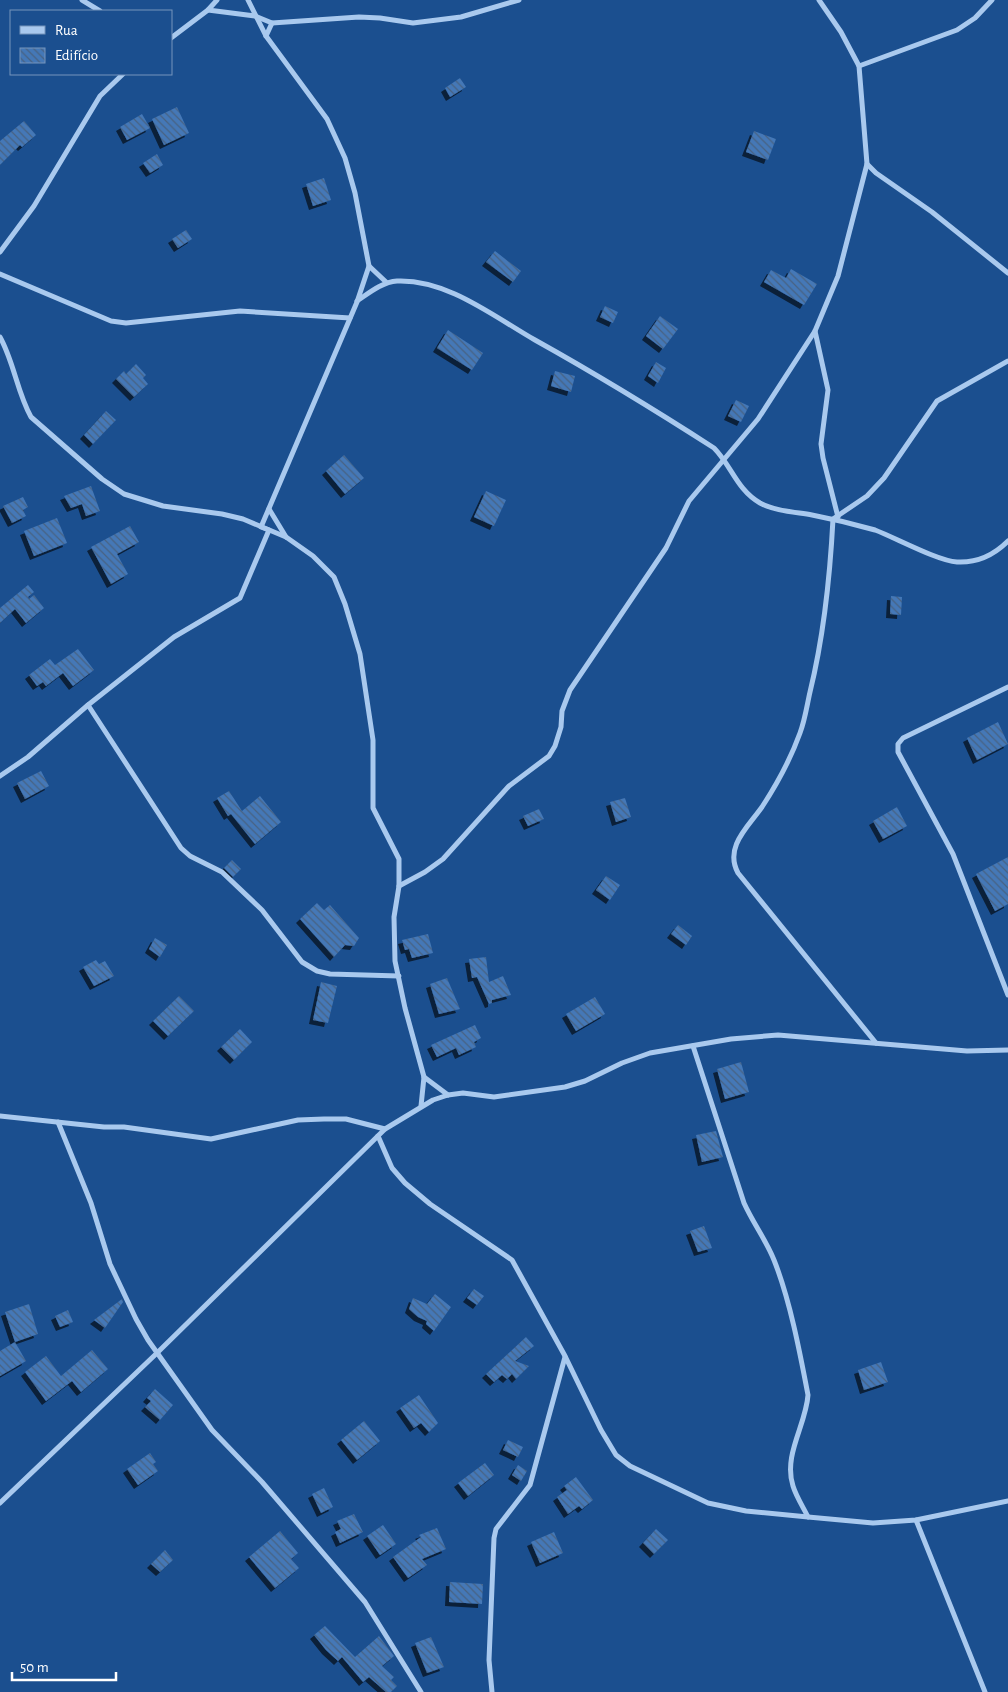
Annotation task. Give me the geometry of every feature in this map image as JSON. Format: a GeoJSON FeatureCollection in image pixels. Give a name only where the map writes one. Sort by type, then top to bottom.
{"type":"FeatureCollection","features":[{"type":"Feature","properties":{"kind":"street"},"geometry":{"type":"LineString","coordinates":[[82,0],[98,10]]}},
{"type":"Feature","properties":{"kind":"street"},"geometry":{"type":"LineString","coordinates":[[172,37],[208,10],[217,0]]}},
{"type":"Feature","properties":{"kind":"street"},"geometry":{"type":"LineString","coordinates":[[248,0],[266,36],[315,101],[338,141],[355,193],[369,266],[357,302],[262,527],[269,530]]}},
{"type":"Feature","properties":{"kind":"street"},"geometry":{"type":"LineString","coordinates":[[208,10],[255,16],[272,23],[359,18],[380,18],[412,23],[484,12],[519,0]]}},
{"type":"Feature","properties":{"kind":"street"},"geometry":{"type":"LineString","coordinates":[[399,886],[442,859],[509,786],[549,756],[555,746],[561,727],[562,711],[570,690],[666,548],[689,501],[758,419],[815,331],[838,276],[868,164],[859,66],[841,32],[819,0]]}},
{"type":"Feature","properties":{"kind":"street"},"geometry":{"type":"LineString","coordinates":[[859,66],[957,30],[975,18],[992,0]]}},
{"type":"Feature","properties":{"kind":"street"},"geometry":{"type":"LineString","coordinates":[[266,36],[272,23]]}},
{"type":"Feature","properties":{"kind":"street"},"geometry":{"type":"LineString","coordinates":[[172,30],[180,31]]}},
{"type":"Feature","properties":{"kind":"street"},"geometry":{"type":"LineString","coordinates":[[0,252],[34,206],[100,96],[122,75]]}},
{"type":"Feature","properties":{"kind":"street"},"geometry":{"type":"LineString","coordinates":[[868,164],[876,173],[932,212],[1008,273]]}},
{"type":"Feature","properties":{"kind":"street"},"geometry":{"type":"LineString","coordinates":[[369,266],[386,282]]}},
{"type":"Feature","properties":{"kind":"street"},"geometry":{"type":"LineString","coordinates":[[1,276],[111,321],[126,323],[240,311],[350,318]]}},
{"type":"Feature","properties":{"kind":"street"},"geometry":{"type":"LineString","coordinates":[[357,302],[386,282],[415,282],[454,294],[633,396],[714,448],[725,459],[735,480],[760,502],[778,509],[835,518],[874,530],[955,562],[980,560],[1008,541]]}},
{"type":"Feature","properties":{"kind":"street"},"geometry":{"type":"LineString","coordinates":[[815,331],[828,390],[822,439],[823,458],[835,518],[824,620],[815,674],[801,731],[771,793],[736,844],[733,854],[734,865],[738,873],[876,1043]]}},
{"type":"Feature","properties":{"kind":"street"},"geometry":{"type":"LineString","coordinates":[[0,337],[9,356],[24,406],[31,418],[116,489],[124,494],[163,506],[222,514],[243,519],[286,537],[327,568],[334,577],[345,604],[360,654],[373,740],[374,808],[399,859],[399,886],[394,925],[395,961],[405,1008],[424,1077],[421,1106]]}},
{"type":"Feature","properties":{"kind":"street"},"geometry":{"type":"LineString","coordinates":[[835,518],[867,496],[884,478],[936,401],[1008,361]]}},
{"type":"Feature","properties":{"kind":"street"},"geometry":{"type":"LineString","coordinates":[[269,509],[286,537]]}},
{"type":"Feature","properties":{"kind":"street"},"geometry":{"type":"LineString","coordinates":[[0,776],[28,757],[88,705],[174,637],[240,598],[269,530]]}},
{"type":"Feature","properties":{"kind":"street"},"geometry":{"type":"LineString","coordinates":[[1008,687],[903,738],[898,744],[898,752],[953,854],[1008,995]]}},
{"type":"Feature","properties":{"kind":"street"},"geometry":{"type":"LineString","coordinates":[[88,705],[181,848],[190,856],[222,872],[262,910],[302,962],[317,971],[330,974],[399,976]]}},
{"type":"Feature","properties":{"kind":"street"},"geometry":{"type":"LineString","coordinates":[[0,1502],[157,1353],[385,1129],[421,1106],[448,1095],[463,1094],[494,1097],[566,1087],[585,1081],[622,1063],[650,1053],[778,1035],[967,1052],[1008,1050]]}},
{"type":"Feature","properties":{"kind":"street"},"geometry":{"type":"LineString","coordinates":[[693,1046],[744,1203],[753,1223],[767,1244],[782,1281],[808,1395],[807,1409],[791,1460],[790,1472],[792,1486],[808,1517]]}},
{"type":"Feature","properties":{"kind":"street"},"geometry":{"type":"LineString","coordinates":[[424,1077],[448,1095]]}},
{"type":"Feature","properties":{"kind":"street"},"geometry":{"type":"LineString","coordinates":[[0,1116],[133,1128],[211,1139],[298,1120],[346,1119],[385,1129]]}},
{"type":"Feature","properties":{"kind":"street"},"geometry":{"type":"LineString","coordinates":[[58,1122],[91,1203],[117,1281],[136,1319],[157,1353],[212,1430],[262,1482],[366,1602],[421,1692]]}},
{"type":"Feature","properties":{"kind":"street"},"geometry":{"type":"LineString","coordinates":[[378,1136],[392,1168],[405,1183],[430,1204],[512,1260],[565,1356],[601,1430],[616,1455],[630,1466],[708,1503],[746,1511],[808,1517],[873,1523],[916,1520],[1008,1501]]}},
{"type":"Feature","properties":{"kind":"street"},"geometry":{"type":"LineString","coordinates":[[492,1692],[489,1660],[494,1538],[496,1529],[530,1485],[565,1356]]}},
{"type":"Feature","properties":{"kind":"street"},"geometry":{"type":"LineString","coordinates":[[916,1520],[985,1692]]}},
{"type":"Feature","properties":{"kind":"building"},"geometry":{"type":"Polygon","coordinates":[[[460,78],[466,87],[450,97],[445,88],[460,78]]]}},
{"type":"Feature","properties":{"kind":"building"},"geometry":{"type":"Polygon","coordinates":[[[177,107],[189,133],[164,145],[152,119],[177,107]]]}},
{"type":"Feature","properties":{"kind":"building"},"geometry":{"type":"Polygon","coordinates":[[[142,114],[150,128],[127,140],[120,127],[142,114]]]}},
{"type":"Feature","properties":{"kind":"building"},"geometry":{"type":"Polygon","coordinates":[[[24,121],[36,135],[22,147],[20,145],[0,165],[0,141],[24,121]]]}},
{"type":"Feature","properties":{"kind":"building"},"geometry":{"type":"Polygon","coordinates":[[[754,131],[776,139],[768,160],[746,152],[754,131]]]}},
{"type":"Feature","properties":{"kind":"building"},"geometry":{"type":"Polygon","coordinates":[[[157,154],[163,165],[150,173],[143,163],[157,154]]]}},
{"type":"Feature","properties":{"kind":"building"},"geometry":{"type":"Polygon","coordinates":[[[324,178],[331,200],[313,206],[306,184],[324,178]]]}},
{"type":"Feature","properties":{"kind":"building"},"geometry":{"type":"Polygon","coordinates":[[[186,230],[192,239],[178,248],[172,239],[186,230]]]}},
{"type":"Feature","properties":{"kind":"building"},"geometry":{"type":"Polygon","coordinates":[[[495,251],[521,271],[513,282],[486,262],[495,251]]]}},
{"type":"Feature","properties":{"kind":"building"},"geometry":{"type":"Polygon","coordinates":[[[791,269],[817,284],[804,305],[764,282],[771,270],[786,278],[791,269]]]}},
{"type":"Feature","properties":{"kind":"building"},"geometry":{"type":"Polygon","coordinates":[[[605,306],[618,312],[613,323],[600,317],[605,306]]]}},
{"type":"Feature","properties":{"kind":"building"},"geometry":{"type":"Polygon","coordinates":[[[660,316],[678,329],[663,349],[646,336],[660,316]]]}},
{"type":"Feature","properties":{"kind":"building"},"geometry":{"type":"Polygon","coordinates":[[[448,330],[483,353],[472,370],[437,348],[448,330]]]}},
{"type":"Feature","properties":{"kind":"building"},"geometry":{"type":"Polygon","coordinates":[[[656,362],[666,368],[658,383],[648,376],[656,362]]]}},
{"type":"Feature","properties":{"kind":"building"},"geometry":{"type":"Polygon","coordinates":[[[136,364],[146,375],[143,378],[148,384],[134,397],[116,379],[124,371],[126,374],[136,364]]]}},
{"type":"Feature","properties":{"kind":"building"},"geometry":{"type":"Polygon","coordinates":[[[555,371],[575,376],[571,392],[551,386],[555,371]]]}},
{"type":"Feature","properties":{"kind":"building"},"geometry":{"type":"Polygon","coordinates":[[[736,400],[749,406],[741,422],[728,416],[736,400]]]}},
{"type":"Feature","properties":{"kind":"building"},"geometry":{"type":"Polygon","coordinates":[[[106,411],[116,420],[93,444],[84,435],[106,411]]]}},
{"type":"Feature","properties":{"kind":"building"},"geometry":{"type":"Polygon","coordinates":[[[344,455],[364,478],[345,494],[326,471],[344,455]]]}},
{"type":"Feature","properties":{"kind":"building"},"geometry":{"type":"Polygon","coordinates":[[[91,486],[100,511],[86,516],[82,504],[71,508],[64,496],[91,486]]]}},
{"type":"Feature","properties":{"kind":"building"},"geometry":{"type":"Polygon","coordinates":[[[486,491],[506,500],[494,526],[474,517],[486,491]]]}},
{"type":"Feature","properties":{"kind":"building"},"geometry":{"type":"Polygon","coordinates":[[[23,497],[28,507],[23,510],[26,516],[12,523],[3,506],[23,497]]]}},
{"type":"Feature","properties":{"kind":"building"},"geometry":{"type":"Polygon","coordinates":[[[57,518],[67,543],[34,556],[24,531],[57,518]]]}},
{"type":"Feature","properties":{"kind":"building"},"geometry":{"type":"Polygon","coordinates":[[[130,526],[139,542],[117,554],[128,574],[111,584],[91,547],[130,526]]]}},
{"type":"Feature","properties":{"kind":"building"},"geometry":{"type":"Polygon","coordinates":[[[28,585],[34,592],[28,597],[29,599],[34,595],[44,608],[26,623],[15,609],[0,623],[0,608],[28,585]]]}},
{"type":"Feature","properties":{"kind":"building"},"geometry":{"type":"Polygon","coordinates":[[[891,596],[902,597],[901,615],[890,614],[891,596]]]}},
{"type":"Feature","properties":{"kind":"building"},"geometry":{"type":"Polygon","coordinates":[[[78,649],[94,670],[73,686],[63,673],[46,686],[43,682],[37,686],[29,675],[50,659],[55,665],[78,649]]]}},
{"type":"Feature","properties":{"kind":"building"},"geometry":{"type":"Polygon","coordinates":[[[998,722],[1008,744],[977,760],[967,738],[998,722]]]}},
{"type":"Feature","properties":{"kind":"building"},"geometry":{"type":"Polygon","coordinates":[[[41,771],[49,786],[25,799],[17,783],[41,771]]]}},
{"type":"Feature","properties":{"kind":"building"},"geometry":{"type":"Polygon","coordinates":[[[229,791],[242,811],[260,796],[281,822],[255,844],[231,814],[228,816],[217,798],[229,791]]]}},
{"type":"Feature","properties":{"kind":"building"},"geometry":{"type":"Polygon","coordinates":[[[625,798],[631,817],[616,822],[610,802],[625,798]]]}},
{"type":"Feature","properties":{"kind":"building"},"geometry":{"type":"Polygon","coordinates":[[[897,807],[907,826],[883,839],[873,821],[897,807]]]}},
{"type":"Feature","properties":{"kind":"building"},"geometry":{"type":"Polygon","coordinates":[[[539,809],[544,819],[528,826],[523,816],[539,809]]]}},
{"type":"Feature","properties":{"kind":"building"},"geometry":{"type":"Polygon","coordinates":[[[1008,857],[1008,904],[995,911],[976,874],[1008,857]]]}},
{"type":"Feature","properties":{"kind":"building"},"geometry":{"type":"Polygon","coordinates":[[[232,860],[241,869],[233,877],[224,868],[232,860]]]}},
{"type":"Feature","properties":{"kind":"building"},"geometry":{"type":"Polygon","coordinates":[[[606,876],[620,885],[610,900],[596,890],[606,876]]]}},
{"type":"Feature","properties":{"kind":"building"},"geometry":{"type":"Polygon","coordinates":[[[317,903],[324,910],[330,905],[359,938],[354,946],[345,945],[334,957],[300,919],[317,903]]]}},
{"type":"Feature","properties":{"kind":"building"},"geometry":{"type":"Polygon","coordinates":[[[678,925],[692,936],[686,945],[671,934],[678,925]]]}},
{"type":"Feature","properties":{"kind":"building"},"geometry":{"type":"Polygon","coordinates":[[[428,934],[433,953],[412,958],[409,949],[405,950],[402,940],[428,934]]]}},
{"type":"Feature","properties":{"kind":"building"},"geometry":{"type":"Polygon","coordinates":[[[155,938],[167,945],[160,957],[149,949],[155,938]]]}},
{"type":"Feature","properties":{"kind":"building"},"geometry":{"type":"Polygon","coordinates":[[[486,957],[489,982],[503,976],[511,995],[492,1000],[492,1003],[489,1004],[477,977],[472,978],[469,959],[486,957]]]}},
{"type":"Feature","properties":{"kind":"building"},"geometry":{"type":"Polygon","coordinates":[[[96,960],[99,964],[105,961],[114,976],[94,986],[83,967],[96,960]]]}},
{"type":"Feature","properties":{"kind":"building"},"geometry":{"type":"Polygon","coordinates":[[[447,978],[460,1009],[439,1014],[430,984],[447,978]]]}},
{"type":"Feature","properties":{"kind":"building"},"geometry":{"type":"Polygon","coordinates":[[[321,982],[337,986],[328,1023],[313,1020],[321,982]]]}},
{"type":"Feature","properties":{"kind":"building"},"geometry":{"type":"Polygon","coordinates":[[[179,996],[194,1011],[168,1036],[153,1021],[179,996]]]}},
{"type":"Feature","properties":{"kind":"building"},"geometry":{"type":"Polygon","coordinates":[[[595,997],[605,1014],[576,1031],[566,1014],[595,997]]]}},
{"type":"Feature","properties":{"kind":"building"},"geometry":{"type":"Polygon","coordinates":[[[475,1025],[481,1038],[474,1042],[476,1047],[459,1055],[456,1048],[437,1057],[431,1045],[475,1025]]]}},
{"type":"Feature","properties":{"kind":"building"},"geometry":{"type":"Polygon","coordinates":[[[240,1029],[252,1042],[234,1060],[221,1047],[240,1029]]]}},
{"type":"Feature","properties":{"kind":"building"},"geometry":{"type":"Polygon","coordinates":[[[741,1062],[749,1092],[725,1099],[717,1069],[741,1062]]]}},
{"type":"Feature","properties":{"kind":"building"},"geometry":{"type":"Polygon","coordinates":[[[716,1131],[723,1157],[702,1162],[696,1135],[716,1131]]]}},
{"type":"Feature","properties":{"kind":"building"},"geometry":{"type":"Polygon","coordinates":[[[704,1226],[712,1248],[698,1252],[690,1231],[704,1226]]]}},
{"type":"Feature","properties":{"kind":"building"},"geometry":{"type":"Polygon","coordinates":[[[474,1289],[484,1296],[477,1305],[467,1298],[474,1289]]]}},
{"type":"Feature","properties":{"kind":"building"},"geometry":{"type":"Polygon","coordinates":[[[435,1294],[451,1307],[434,1331],[426,1324],[427,1321],[418,1317],[409,1309],[413,1298],[427,1304],[435,1294]]]}},
{"type":"Feature","properties":{"kind":"building"},"geometry":{"type":"Polygon","coordinates":[[[122,1299],[123,1302],[105,1328],[94,1320],[122,1299]]]}},
{"type":"Feature","properties":{"kind":"building"},"geometry":{"type":"Polygon","coordinates":[[[29,1304],[38,1334],[15,1342],[5,1312],[29,1304]]]}},
{"type":"Feature","properties":{"kind":"building"},"geometry":{"type":"Polygon","coordinates":[[[68,1310],[73,1322],[60,1327],[55,1316],[68,1310]]]}},
{"type":"Feature","properties":{"kind":"building"},"geometry":{"type":"Polygon","coordinates":[[[526,1337],[534,1346],[515,1361],[529,1366],[516,1379],[512,1374],[507,1379],[502,1375],[494,1382],[486,1374],[526,1337]]]}},
{"type":"Feature","properties":{"kind":"building"},"geometry":{"type":"Polygon","coordinates":[[[15,1342],[26,1361],[0,1376],[0,1351],[15,1342]]]}},
{"type":"Feature","properties":{"kind":"building"},"geometry":{"type":"Polygon","coordinates":[[[92,1350],[108,1369],[81,1392],[72,1381],[46,1401],[25,1372],[46,1356],[61,1376],[92,1350]]]}},
{"type":"Feature","properties":{"kind":"building"},"geometry":{"type":"Polygon","coordinates":[[[881,1362],[888,1382],[864,1390],[858,1370],[881,1362]]]}},
{"type":"Feature","properties":{"kind":"building"},"geometry":{"type":"Polygon","coordinates":[[[155,1389],[173,1405],[160,1420],[145,1407],[151,1401],[147,1398],[155,1389]]]}},
{"type":"Feature","properties":{"kind":"building"},"geometry":{"type":"Polygon","coordinates":[[[419,1395],[438,1423],[429,1432],[421,1423],[414,1428],[400,1408],[419,1395]]]}},
{"type":"Feature","properties":{"kind":"building"},"geometry":{"type":"Polygon","coordinates":[[[364,1421],[380,1441],[357,1460],[341,1440],[364,1421]]]}},
{"type":"Feature","properties":{"kind":"building"},"geometry":{"type":"Polygon","coordinates":[[[508,1440],[523,1447],[518,1457],[503,1450],[508,1440]]]}},
{"type":"Feature","properties":{"kind":"building"},"geometry":{"type":"Polygon","coordinates":[[[150,1453],[156,1462],[153,1464],[158,1471],[138,1485],[127,1469],[150,1453]]]}},
{"type":"Feature","properties":{"kind":"building"},"geometry":{"type":"Polygon","coordinates":[[[485,1463],[494,1475],[468,1496],[458,1483],[485,1463]]]}},
{"type":"Feature","properties":{"kind":"building"},"geometry":{"type":"Polygon","coordinates":[[[518,1465],[527,1471],[521,1481],[512,1475],[518,1465]]]}},
{"type":"Feature","properties":{"kind":"building"},"geometry":{"type":"Polygon","coordinates":[[[576,1477],[593,1500],[582,1509],[579,1506],[568,1514],[557,1497],[567,1490],[564,1486],[576,1477]]]}},
{"type":"Feature","properties":{"kind":"building"},"geometry":{"type":"Polygon","coordinates":[[[324,1488],[333,1507],[321,1513],[312,1494],[324,1488]]]}},
{"type":"Feature","properties":{"kind":"building"},"geometry":{"type":"Polygon","coordinates":[[[354,1514],[363,1532],[340,1543],[335,1532],[341,1529],[337,1521],[354,1514]]]}},
{"type":"Feature","properties":{"kind":"building"},"geometry":{"type":"Polygon","coordinates":[[[383,1525],[396,1544],[380,1555],[367,1536],[383,1525]]]}},
{"type":"Feature","properties":{"kind":"building"},"geometry":{"type":"Polygon","coordinates":[[[437,1528],[446,1549],[422,1559],[427,1565],[408,1578],[393,1557],[421,1537],[419,1535],[437,1528]]]}},
{"type":"Feature","properties":{"kind":"building"},"geometry":{"type":"Polygon","coordinates":[[[656,1529],[668,1540],[654,1554],[643,1543],[656,1529]]]}},
{"type":"Feature","properties":{"kind":"building"},"geometry":{"type":"Polygon","coordinates":[[[280,1531],[298,1553],[291,1559],[299,1568],[275,1588],[249,1557],[280,1531]]]}},
{"type":"Feature","properties":{"kind":"building"},"geometry":{"type":"Polygon","coordinates":[[[554,1532],[563,1553],[540,1563],[531,1542],[554,1532]]]}},
{"type":"Feature","properties":{"kind":"building"},"geometry":{"type":"Polygon","coordinates":[[[165,1550],[173,1560],[160,1572],[151,1564],[165,1550]]]}},
{"type":"Feature","properties":{"kind":"building"},"geometry":{"type":"Polygon","coordinates":[[[450,1582],[483,1584],[482,1604],[449,1602],[450,1582]]]}},
{"type":"Feature","properties":{"kind":"building"},"geometry":{"type":"Polygon","coordinates":[[[325,1626],[355,1657],[379,1636],[394,1656],[382,1666],[394,1677],[391,1680],[397,1686],[391,1692],[386,1692],[369,1677],[363,1682],[342,1657],[338,1661],[314,1635],[325,1626]]]}},
{"type":"Feature","properties":{"kind":"building"},"geometry":{"type":"Polygon","coordinates":[[[431,1637],[444,1667],[427,1673],[415,1643],[431,1637]]]}}]}
